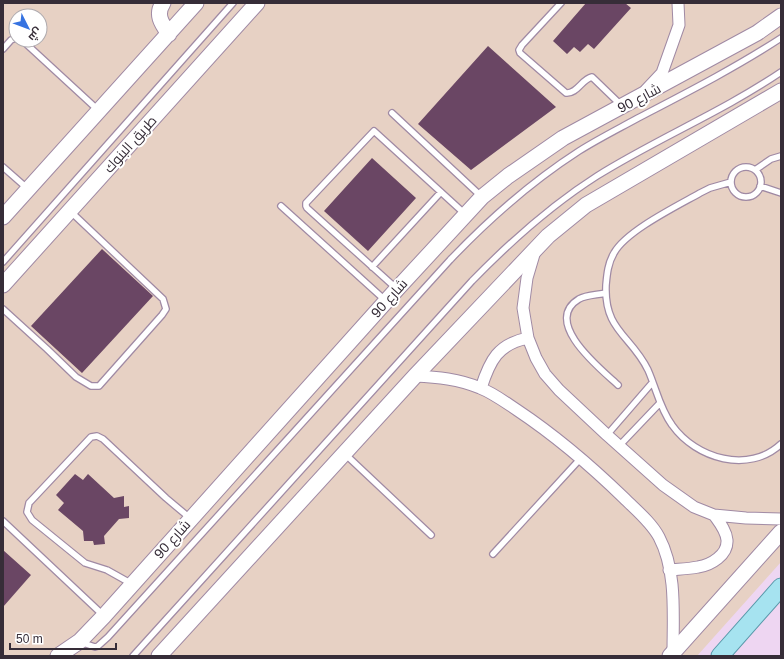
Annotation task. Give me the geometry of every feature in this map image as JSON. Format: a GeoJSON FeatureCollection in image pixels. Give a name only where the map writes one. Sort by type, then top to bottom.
{"type":"FeatureCollection","features":[{"type":"Feature","properties":{"kind":"main road"},"geometry":{"type":"LineString","coordinates":[[720,656],[781,587]]}},
{"type":"Feature","properties":{"kind":"street"},"geometry":{"type":"LineString","coordinates":[[163,3],[159,11],[160,20],[169,34]]}},
{"type":"Feature","properties":{"kind":"street"},"geometry":{"type":"LineString","coordinates":[[4,212],[28,190],[196,3]]}},
{"type":"Feature","properties":{"kind":"street","name":"طريق البنوك"},"geometry":{"type":"LineString","coordinates":[[3,285],[257,3]]}},
{"type":"Feature","properties":{"kind":"street"},"geometry":{"type":"LineString","coordinates":[[639,98],[662,72],[679,25],[678,3]]}},
{"type":"Feature","properties":{"kind":"street","name":"شارع 90"},"geometry":{"type":"LineString","coordinates":[[58,656],[80,642],[386,301],[482,197],[535,156],[592,121],[639,98],[757,33],[781,16]]}},
{"type":"Feature","properties":{"kind":"street"},"geometry":{"type":"LineString","coordinates":[[159,656],[415,376],[536,247],[561,224],[586,206],[781,91]]}},
{"type":"Feature","properties":{"kind":"street"},"geometry":{"type":"LineString","coordinates":[[536,247],[527,278],[523,308],[528,338],[536,358],[545,374],[559,390],[607,436],[680,498],[694,507],[714,515],[781,519]]}},
{"type":"Feature","properties":{"kind":"street"},"geometry":{"type":"LineString","coordinates":[[481,388],[494,357],[515,340],[528,338]]}},
{"type":"Feature","properties":{"kind":"street"},"geometry":{"type":"LineString","coordinates":[[415,376],[458,380],[481,388],[532,420],[581,458],[631,504],[652,527],[666,554],[670,570],[673,608],[671,654]]}},
{"type":"Feature","properties":{"kind":"street"},"geometry":{"type":"LineString","coordinates":[[670,570],[699,567],[711,563],[719,557],[724,550],[727,540],[721,525],[714,515]]}},
{"type":"Feature","properties":{"kind":"street"},"geometry":{"type":"LineString","coordinates":[[671,654],[781,532]]}},
{"type":"Feature","properties":{"kind":"street"},"geometry":{"type":"LineString","coordinates":[[73,656],[80,642]]}},
{"type":"Feature","properties":{"kind":"lane"},"geometry":{"type":"LineString","coordinates":[[3,262],[234,3]]}},
{"type":"Feature","properties":{"kind":"lane"},"geometry":{"type":"LineString","coordinates":[[561,3],[522,45],[519,50],[520,53],[566,93],[572,93],[587,79],[592,77],[601,84],[622,107]]}},
{"type":"Feature","properties":{"kind":"lane"},"geometry":{"type":"LineString","coordinates":[[80,642],[95,647],[108,636],[450,260],[504,207],[541,177],[581,150],[728,71],[756,55],[781,38]]}},
{"type":"Feature","properties":{"kind":"lane"},"geometry":{"type":"LineString","coordinates":[[31,48],[100,111]]}},
{"type":"Feature","properties":{"kind":"lane"},"geometry":{"type":"LineString","coordinates":[[133,656],[472,281],[519,234],[570,194],[597,176],[742,96],[781,72]]}},
{"type":"Feature","properties":{"kind":"lane"},"geometry":{"type":"LineString","coordinates":[[392,113],[482,197]]}},
{"type":"Feature","properties":{"kind":"lane"},"geometry":{"type":"LineString","coordinates":[[397,289],[307,208],[306,203],[374,131],[465,214]]}},
{"type":"Feature","properties":{"kind":"lane"},"geometry":{"type":"LineString","coordinates":[[755,170],[771,159],[781,156]]}},
{"type":"Feature","properties":{"kind":"lane"},"geometry":{"type":"LineString","coordinates":[[746,166],[755,170],[759,174],[761,180],[760,186],[756,193],[744,197],[740,196],[733,190],[730,182],[733,173],[741,167],[746,166]]}},
{"type":"Feature","properties":{"kind":"lane"},"geometry":{"type":"LineString","coordinates":[[3,167],[28,190]]}},
{"type":"Feature","properties":{"kind":"lane"},"geometry":{"type":"LineString","coordinates":[[730,182],[700,192],[629,236],[614,252],[610,261],[606,293],[608,308],[613,323],[644,364],[660,403],[677,432],[699,449],[726,460],[750,460],[761,457],[771,452],[781,444]]}},
{"type":"Feature","properties":{"kind":"lane"},"geometry":{"type":"LineString","coordinates":[[760,186],[781,193]]}},
{"type":"Feature","properties":{"kind":"lane"},"geometry":{"type":"LineString","coordinates":[[372,267],[441,192]]}},
{"type":"Feature","properties":{"kind":"lane"},"geometry":{"type":"LineString","coordinates":[[281,206],[386,301]]}},
{"type":"Feature","properties":{"kind":"lane"},"geometry":{"type":"LineString","coordinates":[[3,309],[76,377],[91,386],[99,386],[162,315],[166,309],[163,299],[69,211]]}},
{"type":"Feature","properties":{"kind":"lane"},"geometry":{"type":"LineString","coordinates":[[606,293],[580,299],[574,303],[569,309],[567,317],[568,326],[574,340],[582,350],[618,385]]}},
{"type":"Feature","properties":{"kind":"lane"},"geometry":{"type":"LineString","coordinates":[[607,436],[652,383]]}},
{"type":"Feature","properties":{"kind":"lane"},"geometry":{"type":"LineString","coordinates":[[619,446],[660,403]]}},
{"type":"Feature","properties":{"kind":"lane"},"geometry":{"type":"LineString","coordinates":[[133,584],[107,570],[85,563],[32,520],[27,512],[29,503],[91,437],[97,436],[103,439],[166,498],[191,519]]}},
{"type":"Feature","properties":{"kind":"lane"},"geometry":{"type":"LineString","coordinates":[[344,454],[431,535]]}},
{"type":"Feature","properties":{"kind":"lane"},"geometry":{"type":"LineString","coordinates":[[493,554],[581,458]]}},
{"type":"Feature","properties":{"kind":"lane"},"geometry":{"type":"LineString","coordinates":[[3,521],[104,616]]}},
{"type":"Feature","properties":{"kind":"shaded area"},"geometry":{"type":"Polygon","coordinates":[[[3,3],[781,3],[781,562],[697,656],[3,656],[3,3]]]}},
{"type":"Feature","properties":{"kind":"building"},"geometry":{"type":"Polygon","coordinates":[[[586,3],[625,3],[631,8],[594,49],[588,44],[580,52],[574,47],[567,54],[553,41],[586,3]]]}},
{"type":"Feature","properties":{"kind":"building"},"geometry":{"type":"Polygon","coordinates":[[[488,46],[556,107],[471,170],[418,124],[488,46]]]}},
{"type":"Feature","properties":{"kind":"building"},"geometry":{"type":"Polygon","coordinates":[[[372,158],[416,198],[368,251],[324,211],[372,158]]]}},
{"type":"Feature","properties":{"kind":"building"},"geometry":{"type":"Polygon","coordinates":[[[102,249],[153,296],[82,373],[31,326],[102,249]]]}},
{"type":"Feature","properties":{"kind":"building"},"geometry":{"type":"Polygon","coordinates":[[[75,474],[83,480],[88,474],[114,498],[124,496],[124,507],[129,506],[129,518],[119,519],[104,536],[105,544],[94,545],[93,541],[84,541],[83,531],[58,510],[64,503],[56,495],[75,474]]]}},
{"type":"Feature","properties":{"kind":"building"},"geometry":{"type":"Polygon","coordinates":[[[3,550],[31,575],[3,607],[3,550]]]}}]}
